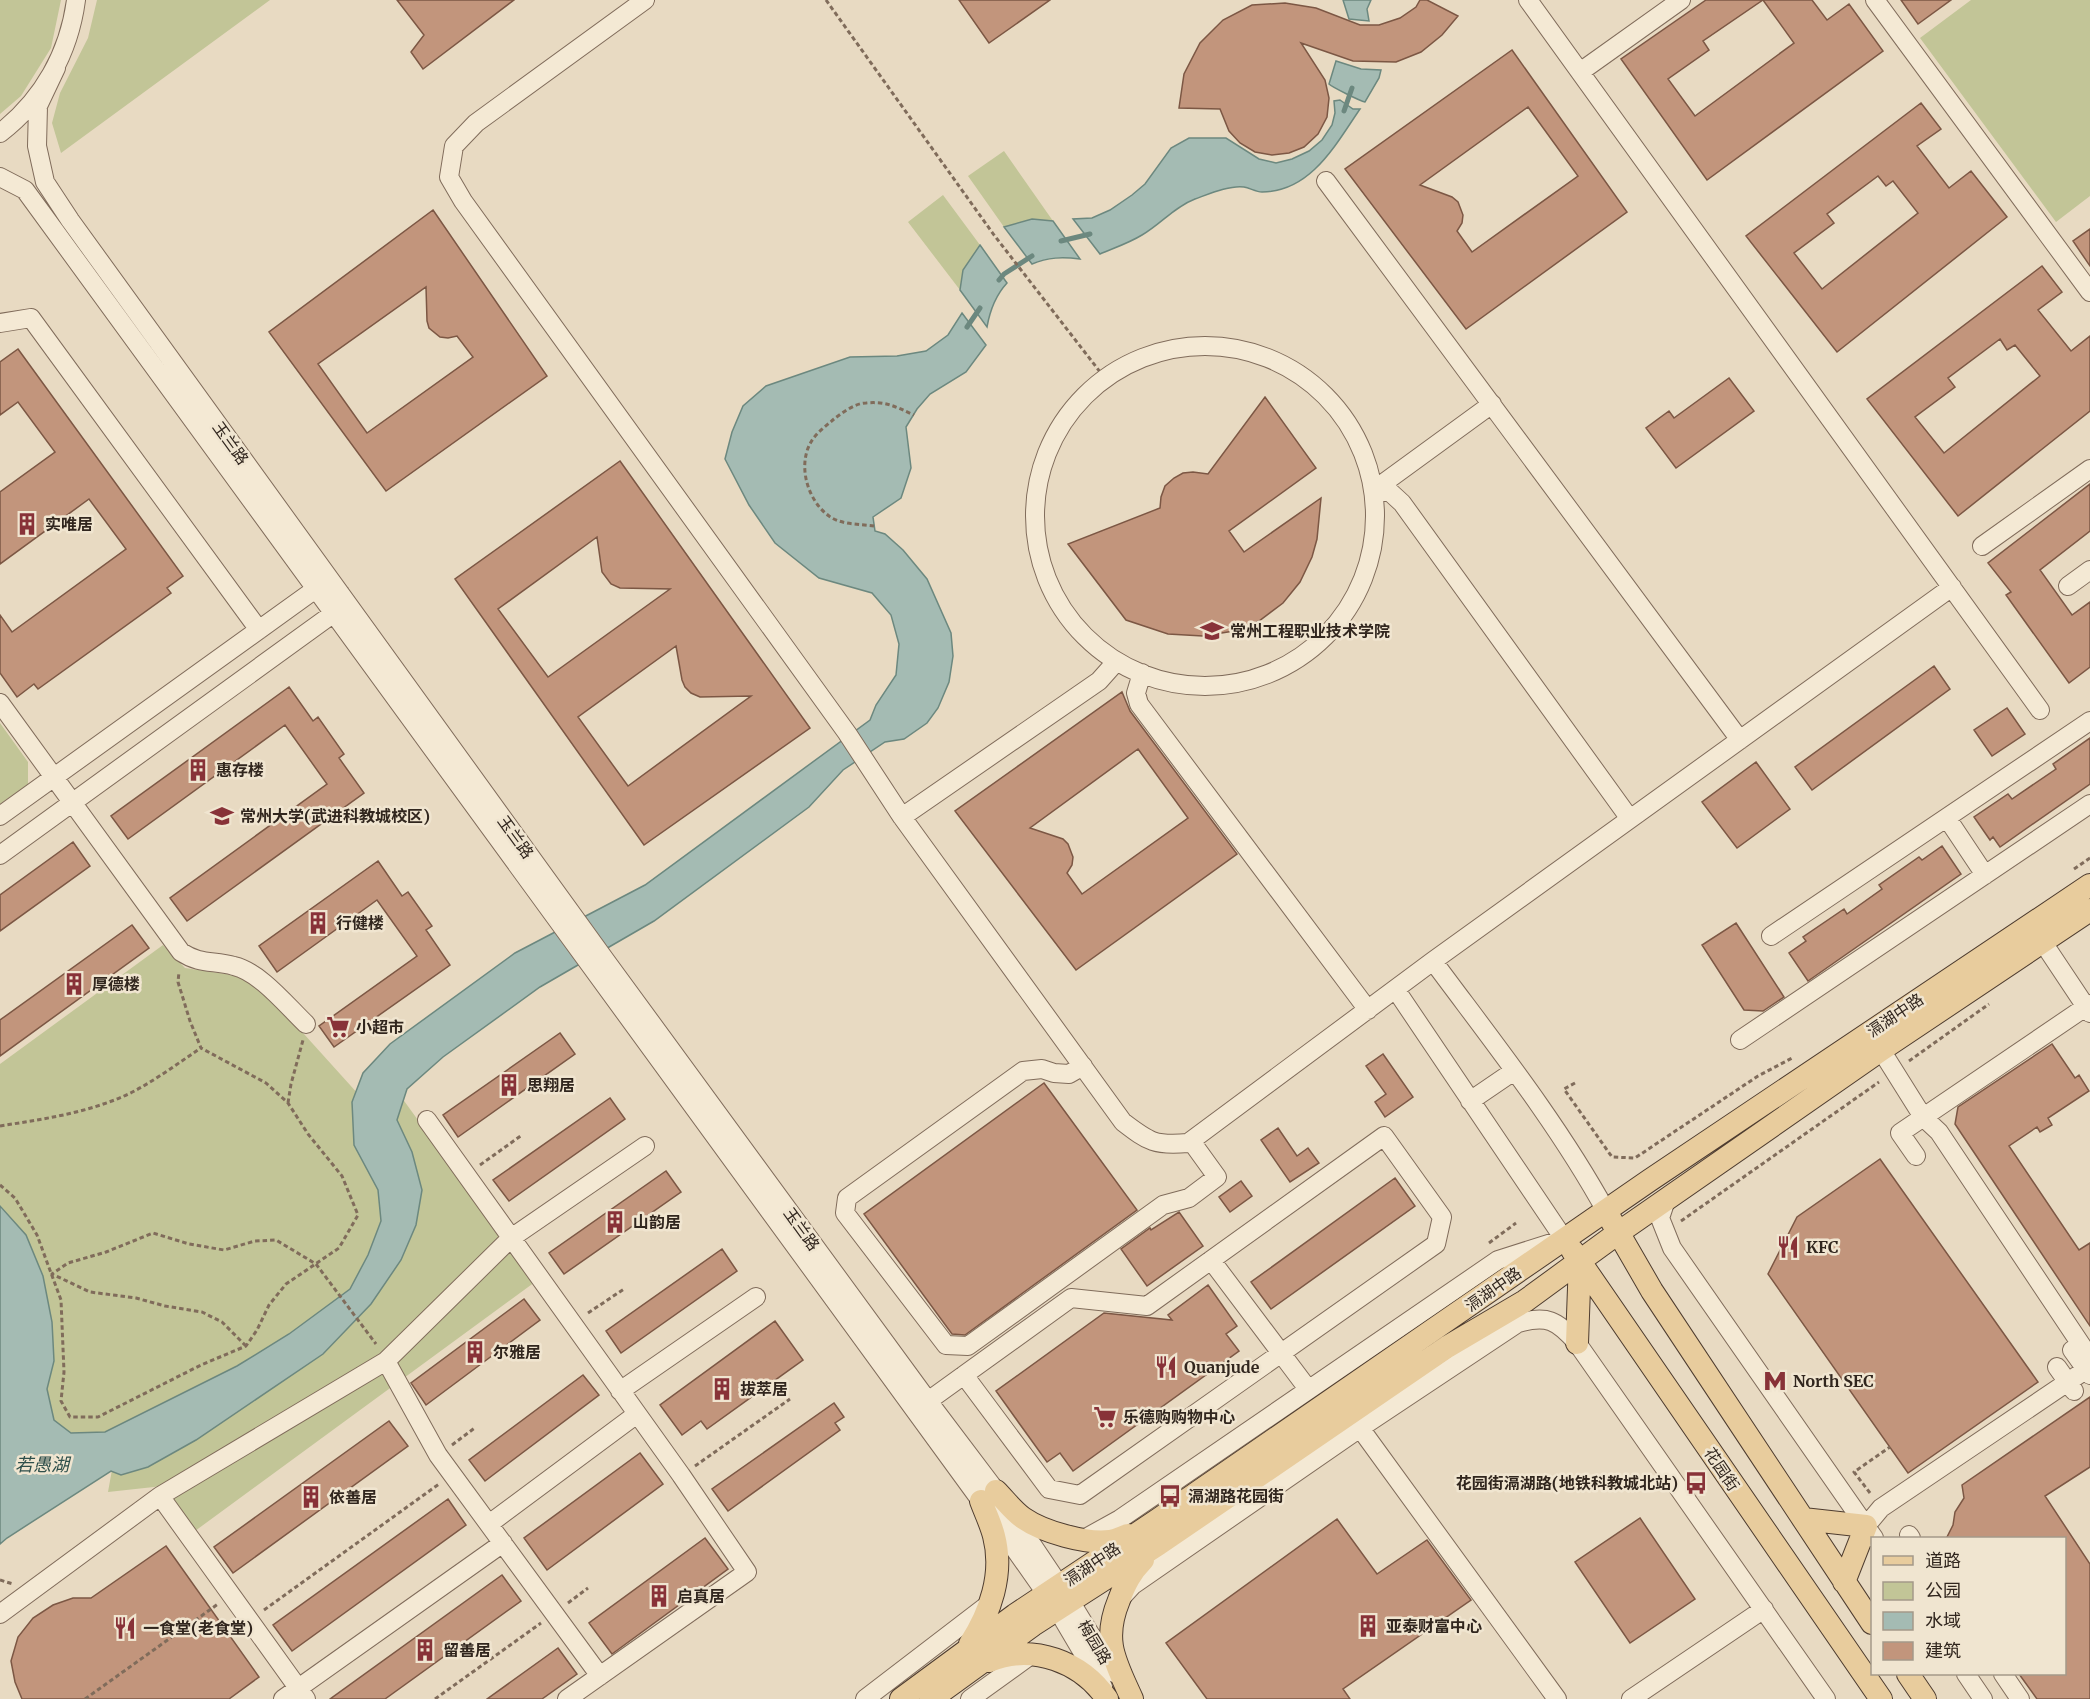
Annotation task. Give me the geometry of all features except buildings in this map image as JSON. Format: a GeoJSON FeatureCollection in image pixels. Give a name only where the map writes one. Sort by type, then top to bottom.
{"type":"FeatureCollection","features":[{"type":"Feature","properties":{"kind":"main road","name":"滆湖中路"},"geometry":{"type":"LineString","coordinates":[[901,1699],[970,1660],[1059,1597],[1159,1519],[1606,1210],[2090,885]]}},
{"type":"Feature","properties":{"kind":"main road","name":"滆湖中路"},"geometry":{"type":"LineString","coordinates":[[1059,1597],[1159,1544],[1447,1347],[1525,1301],[1618,1233],[1881,1050],[2090,910]]}},
{"type":"Feature","properties":{"kind":"main road"},"geometry":{"type":"LineString","coordinates":[[1606,1210],[1652,1291],[1871,1622]]}},
{"type":"Feature","properties":{"kind":"main road","name":"花园街"},"geometry":{"type":"LineString","coordinates":[[1564,1239],[1881,1699]]}},
{"type":"Feature","properties":{"kind":"main road"},"geometry":{"type":"LineString","coordinates":[[1577,1343],[1580,1260]]}},
{"type":"Feature","properties":{"kind":"main road"},"geometry":{"type":"LineString","coordinates":[[988,1496],[1040,1527],[1084,1539],[1111,1541],[1134,1533],[1159,1519]]}},
{"type":"Feature","properties":{"kind":"main road"},"geometry":{"type":"LineString","coordinates":[[988,1496],[998,1565],[996,1582],[970,1660],[1031,1655],[1050,1657],[1084,1673],[1109,1699]]}},
{"type":"Feature","properties":{"kind":"main road"},"geometry":{"type":"LineString","coordinates":[[1803,1519],[1870,1532],[1844,1582]]}},
{"type":"Feature","properties":{"kind":"main road"},"geometry":{"type":"LineString","coordinates":[[1130,1699],[1111,1644],[1111,1623],[1131,1572],[1159,1544]]}},
{"type":"Feature","properties":{"kind":"main road","name":"滆湖中路"},"geometry":{"type":"LineString","coordinates":[[931,1699],[970,1660]]}},
{"type":"Feature","properties":{"kind":"main road"},"geometry":{"type":"LineString","coordinates":[[1909,1675],[1925,1699]]}},
{"type":"Feature","properties":{"kind":"street"},"geometry":{"type":"LineString","coordinates":[[0,133],[33,103],[56,68],[72,26],[76,0]]}},
{"type":"Feature","properties":{"kind":"street"},"geometry":{"type":"LineString","coordinates":[[645,0],[476,123],[454,146],[450,177],[470,210],[847,733],[902,817],[1123,1122],[1144,1139],[1164,1145],[1191,1141],[1433,961],[1952,587]]}},
{"type":"Feature","properties":{"kind":"street"},"geometry":{"type":"LineString","coordinates":[[1528,0],[2040,710]]}},
{"type":"Feature","properties":{"kind":"street"},"geometry":{"type":"LineString","coordinates":[[1580,72],[1681,0]]}},
{"type":"Feature","properties":{"kind":"street"},"geometry":{"type":"LineString","coordinates":[[1875,0],[2090,292]]}},
{"type":"Feature","properties":{"kind":"street","name":"玉兰路"},"geometry":{"type":"LineString","coordinates":[[56,68],[38,106],[37,146],[45,182],[70,220],[340,593],[563,914]]}},
{"type":"Feature","properties":{"kind":"street","name":"玉兰路"},"geometry":{"type":"LineString","coordinates":[[0,177],[26,190],[334,613],[599,963],[988,1496],[1059,1597]]}},
{"type":"Feature","properties":{"kind":"street"},"geometry":{"type":"LineString","coordinates":[[1326,181],[1740,740]]}},
{"type":"Feature","properties":{"kind":"street"},"geometry":{"type":"LineString","coordinates":[[0,323],[31,318],[259,630]]}},
{"type":"Feature","properties":{"kind":"street"},"geometry":{"type":"LineString","coordinates":[[1213,344],[1269,356],[1318,386],[1354,430],[1374,483],[1374,490],[1375,541],[1357,595],[1323,640],[1277,671],[1223,686],[1167,683],[1115,663],[1073,627],[1045,579],[1033,524],[1040,469],[1064,418],[1104,377],[1156,351],[1213,344]]}},
{"type":"Feature","properties":{"kind":"street"},"geometry":{"type":"LineString","coordinates":[[1374,490],[1492,404]]}},
{"type":"Feature","properties":{"kind":"street"},"geometry":{"type":"LineString","coordinates":[[1982,546],[2090,468]]}},
{"type":"Feature","properties":{"kind":"street"},"geometry":{"type":"LineString","coordinates":[[1374,490],[1390,492],[1401,503],[1630,819]]}},
{"type":"Feature","properties":{"kind":"street"},"geometry":{"type":"LineString","coordinates":[[2068,586],[2090,570]]}},
{"type":"Feature","properties":{"kind":"street"},"geometry":{"type":"LineString","coordinates":[[0,816],[317,588],[340,593],[334,613],[0,855]]}},
{"type":"Feature","properties":{"kind":"street"},"geometry":{"type":"LineString","coordinates":[[902,817],[1099,681],[1115,663]]}},
{"type":"Feature","properties":{"kind":"street"},"geometry":{"type":"LineString","coordinates":[[1142,673],[1136,693],[1139,704],[1368,1010]]}},
{"type":"Feature","properties":{"kind":"street"},"geometry":{"type":"LineString","coordinates":[[0,703],[181,952],[194,961],[235,966],[252,973],[306,1024]]}},
{"type":"Feature","properties":{"kind":"street"},"geometry":{"type":"LineString","coordinates":[[1771,936],[2090,721]]}},
{"type":"Feature","properties":{"kind":"street"},"geometry":{"type":"LineString","coordinates":[[1740,1040],[2090,804]]}},
{"type":"Feature","properties":{"kind":"street"},"geometry":{"type":"LineString","coordinates":[[1947,818],[1985,875]]}},
{"type":"Feature","properties":{"kind":"street"},"geometry":{"type":"LineString","coordinates":[[1916,1156],[1900,1133],[2089,1008],[2042,941]]}},
{"type":"Feature","properties":{"kind":"street"},"geometry":{"type":"LineString","coordinates":[[1433,961],[1587,1176],[1606,1210]]}},
{"type":"Feature","properties":{"kind":"street","name":"玉兰路"},"geometry":{"type":"LineString","coordinates":[[599,963],[928,1401],[988,1496]]}},
{"type":"Feature","properties":{"kind":"street"},"geometry":{"type":"LineString","coordinates":[[1084,1539],[1120,1520],[1498,1260],[1564,1239],[1396,990]]}},
{"type":"Feature","properties":{"kind":"street"},"geometry":{"type":"LineString","coordinates":[[1666,1200],[1660,1218],[1664,1233],[1672,1248],[1870,1532],[1886,1515],[2071,1387],[2089,1370],[2012,1252],[1939,1132],[1923,1117],[1881,1050]]}},
{"type":"Feature","properties":{"kind":"street"},"geometry":{"type":"LineString","coordinates":[[1083,1066],[1069,1074],[1042,1069],[1023,1071],[848,1198],[845,1213],[946,1345],[968,1346],[1163,1205],[1189,1198],[1217,1177],[1191,1141]]}},
{"type":"Feature","properties":{"kind":"street"},"geometry":{"type":"LineString","coordinates":[[1470,1101],[1514,1071]]}},
{"type":"Feature","properties":{"kind":"street"},"geometry":{"type":"LineString","coordinates":[[427,1120],[681,1475],[747,1572],[567,1699]]}},
{"type":"Feature","properties":{"kind":"street"},"geometry":{"type":"LineString","coordinates":[[928,1401],[964,1375],[1071,1298],[1146,1306],[1383,1136],[1442,1217],[1436,1244],[1080,1495],[1049,1489],[964,1375]]}},
{"type":"Feature","properties":{"kind":"street"},"geometry":{"type":"LineString","coordinates":[[0,1614],[160,1496],[386,1361],[511,1238],[645,1146]]}},
{"type":"Feature","properties":{"kind":"street"},"geometry":{"type":"LineString","coordinates":[[1211,1260],[1308,1389]]}},
{"type":"Feature","properties":{"kind":"street"},"geometry":{"type":"LineString","coordinates":[[620,1391],[756,1297]]}},
{"type":"Feature","properties":{"kind":"street"},"geometry":{"type":"LineString","coordinates":[[1119,1600],[1134,1585],[1360,1428],[1518,1323],[1536,1318],[1555,1322],[1577,1343],[1826,1699]]}},
{"type":"Feature","properties":{"kind":"street"},"geometry":{"type":"LineString","coordinates":[[386,1361],[438,1455],[600,1676]]}},
{"type":"Feature","properties":{"kind":"street"},"geometry":{"type":"LineString","coordinates":[[2056,1367],[2071,1387]]}},
{"type":"Feature","properties":{"kind":"street"},"geometry":{"type":"LineString","coordinates":[[489,1524],[637,1414]]}},
{"type":"Feature","properties":{"kind":"street"},"geometry":{"type":"LineString","coordinates":[[1360,1428],[1557,1699]]}},
{"type":"Feature","properties":{"kind":"street"},"geometry":{"type":"LineString","coordinates":[[160,1496],[249,1621],[296,1696],[503,1543]]}},
{"type":"Feature","properties":{"kind":"street","name":"梅园路"},"geometry":{"type":"LineString","coordinates":[[1059,1597],[1109,1699]]}},
{"type":"Feature","properties":{"kind":"street","name":"梅园路"},"geometry":{"type":"LineString","coordinates":[[1059,1597],[1130,1699]]}},
{"type":"Feature","properties":{"kind":"street"},"geometry":{"type":"LineString","coordinates":[[865,1699],[989,1604]]}},
{"type":"Feature","properties":{"kind":"street"},"geometry":{"type":"LineString","coordinates":[[1631,1699],[1764,1609]]}},
{"type":"Feature","properties":{"kind":"street"},"geometry":{"type":"LineString","coordinates":[[970,1699],[1031,1655]]}},
{"type":"Feature","properties":{"kind":"street"},"geometry":{"type":"LineString","coordinates":[[1967,1675],[1983,1699]]}},
{"type":"Feature","properties":{"kind":"street"},"geometry":{"type":"LineString","coordinates":[[1989,1699],[2011,1686]]}},
{"type":"Feature","properties":{"kind":"path"},"geometry":{"type":"LineString","coordinates":[[826,0],[994,235],[1104,377]]}},
{"type":"Feature","properties":{"kind":"path"},"geometry":{"type":"LineString","coordinates":[[874,526],[849,523],[830,517],[817,504],[809,489],[804,464],[811,443],[823,428],[840,414],[863,403],[888,403],[914,415]]}},
{"type":"Feature","properties":{"kind":"path"},"geometry":{"type":"LineString","coordinates":[[2071,871],[2090,858]]}},
{"type":"Feature","properties":{"kind":"path"},"geometry":{"type":"LineString","coordinates":[[0,1185],[15,1198],[32,1226],[61,1299],[64,1372],[61,1401],[70,1417],[98,1417],[201,1365],[246,1346],[269,1305],[286,1284],[339,1248],[358,1215],[342,1176],[308,1134],[288,1103],[266,1083],[201,1048],[178,982],[181,952]]}},
{"type":"Feature","properties":{"kind":"path"},"geometry":{"type":"LineString","coordinates":[[1664,1233],[1998,998]]}},
{"type":"Feature","properties":{"kind":"path"},"geometry":{"type":"LineString","coordinates":[[288,1103],[306,1024]]}},
{"type":"Feature","properties":{"kind":"path"},"geometry":{"type":"LineString","coordinates":[[0,1126],[57,1117],[111,1102],[140,1087],[201,1048]]}},
{"type":"Feature","properties":{"kind":"path"},"geometry":{"type":"LineString","coordinates":[[1575,1083],[1564,1089],[1612,1158],[1635,1158],[1758,1077],[1798,1055]]}},
{"type":"Feature","properties":{"kind":"path"},"geometry":{"type":"LineString","coordinates":[[465,1175],[522,1135]]}},
{"type":"Feature","properties":{"kind":"path"},"geometry":{"type":"LineString","coordinates":[[1487,1244],[1516,1223]]}},
{"type":"Feature","properties":{"kind":"path"},"geometry":{"type":"LineString","coordinates":[[52,1274],[68,1263],[106,1252],[153,1233],[189,1244],[224,1250],[255,1241],[276,1240],[316,1264],[373,1339]]}},
{"type":"Feature","properties":{"kind":"path"},"geometry":{"type":"LineString","coordinates":[[52,1274],[90,1292],[136,1298],[165,1306],[202,1312],[222,1322],[246,1346]]}},
{"type":"Feature","properties":{"kind":"path"},"geometry":{"type":"LineString","coordinates":[[573,1324],[624,1289]]}},
{"type":"Feature","properties":{"kind":"path"},"geometry":{"type":"LineString","coordinates":[[681,1475],[790,1399]]}},
{"type":"Feature","properties":{"kind":"path"},"geometry":{"type":"LineString","coordinates":[[438,1455],[476,1427]]}},
{"type":"Feature","properties":{"kind":"path"},"geometry":{"type":"LineString","coordinates":[[1872,1496],[1854,1472],[1890,1447]]}},
{"type":"Feature","properties":{"kind":"path"},"geometry":{"type":"LineString","coordinates":[[249,1621],[453,1474]]}},
{"type":"Feature","properties":{"kind":"path"},"geometry":{"type":"LineString","coordinates":[[435,1699],[588,1588]]}},
{"type":"Feature","properties":{"kind":"path"},"geometry":{"type":"LineString","coordinates":[[85,1699],[210,1609]]}},
{"type":"Feature","properties":{"kind":"green space"},"geometry":{"type":"Polygon","coordinates":[[[0,0],[61,0],[51,48],[21,96],[0,114],[0,0]]]}},
{"type":"Feature","properties":{"kind":"green space"},"geometry":{"type":"Polygon","coordinates":[[[97,0],[270,0],[61,153],[52,123],[60,93],[88,38],[97,0]]]}},
{"type":"Feature","properties":{"kind":"green space"},"geometry":{"type":"Polygon","coordinates":[[[1971,0],[2090,0],[2090,196],[2056,222],[1920,38],[1971,0]]]}},
{"type":"Feature","properties":{"kind":"green space"},"geometry":{"type":"Polygon","coordinates":[[[1004,151],[1053,221],[1032,219],[1004,227],[968,176],[1004,151]]]}},
{"type":"Feature","properties":{"kind":"green space"},"geometry":{"type":"Polygon","coordinates":[[[943,195],[980,245],[963,270],[960,290],[908,222],[943,195]]]}},
{"type":"Feature","properties":{"kind":"green space"},"geometry":{"type":"Polygon","coordinates":[[[0,723],[28,762],[28,784],[0,804],[0,723]]]}},
{"type":"Feature","properties":{"kind":"green space"},"geometry":{"type":"Polygon","coordinates":[[[163,945],[185,968],[239,976],[254,985],[285,1013],[378,1116],[402,1098],[535,1282],[195,1531],[163,1486],[108,1492],[115,1453],[0,1514],[0,1064],[163,945]]]}},
{"type":"Feature","properties":{"kind":"water"},"geometry":{"type":"Polygon","coordinates":[[[1343,0],[1371,0],[1367,9],[1369,21],[1349,19],[1343,0]]]}},
{"type":"Feature","properties":{"kind":"water"},"geometry":{"type":"Polygon","coordinates":[[[1336,61],[1361,69],[1381,70],[1365,102],[1329,84],[1336,61]]]}},
{"type":"Feature","properties":{"kind":"water"},"geometry":{"type":"Polygon","coordinates":[[[1340,100],[1353,109],[1360,109],[1320,164],[1295,184],[1279,190],[1262,192],[1244,187],[1220,190],[1181,206],[1149,231],[1100,254],[1073,219],[1092,218],[1110,210],[1132,195],[1145,184],[1171,148],[1189,138],[1226,138],[1259,159],[1276,163],[1292,159],[1309,151],[1322,140],[1332,125],[1335,113],[1334,101],[1340,100]]]}},
{"type":"Feature","properties":{"kind":"water"},"geometry":{"type":"Polygon","coordinates":[[[1032,219],[1053,221],[1080,259],[1056,258],[1032,264],[1004,227],[1032,219]]]}},
{"type":"Feature","properties":{"kind":"water"},"geometry":{"type":"Polygon","coordinates":[[[980,245],[1007,283],[994,304],[987,327],[960,290],[963,270],[980,245]]]}},
{"type":"Feature","properties":{"kind":"water","name":"若愚湖"},"geometry":{"type":"Polygon","coordinates":[[[962,313],[986,345],[966,372],[930,394],[917,409],[906,427],[911,468],[901,498],[873,517],[875,531],[885,534],[903,550],[927,579],[951,633],[953,656],[949,682],[938,708],[927,723],[904,739],[885,742],[843,770],[809,807],[654,921],[540,987],[443,1057],[407,1089],[397,1120],[412,1152],[422,1190],[416,1225],[401,1260],[371,1304],[323,1354],[196,1440],[148,1467],[121,1475],[111,1471],[0,1544],[0,1206],[26,1235],[43,1276],[52,1322],[54,1361],[47,1389],[54,1420],[71,1433],[105,1432],[237,1366],[289,1334],[350,1289],[368,1255],[381,1221],[378,1190],[354,1145],[352,1102],[363,1073],[390,1044],[515,953],[645,885],[870,720],[876,705],[896,675],[899,644],[891,615],[872,593],[819,578],[775,543],[749,505],[725,459],[732,432],[743,406],[766,386],[850,357],[897,356],[926,351],[948,335],[962,313]]]}},
{"type":"Feature","properties":{"kind":"waterway"},"geometry":{"type":"LineString","coordinates":[[1344,111],[1352,88]]}},
{"type":"Feature","properties":{"kind":"waterway"},"geometry":{"type":"LineString","coordinates":[[1061,241],[1090,234]]}},
{"type":"Feature","properties":{"kind":"waterway"},"geometry":{"type":"LineString","coordinates":[[999,280],[1004,274],[1032,256]]}},
{"type":"Feature","properties":{"kind":"waterway"},"geometry":{"type":"LineString","coordinates":[[967,327],[980,308]]}},
{"type":"Feature","properties":{"kind":"place","name":"实唯居"},"geometry":{"type":"Point","coordinates":[27,524]}},
{"type":"Feature","properties":{"kind":"place","name":"常州工程职业技术学院"},"geometry":{"type":"Point","coordinates":[1212,631]}},
{"type":"Feature","properties":{"kind":"place","name":"惠存楼"},"geometry":{"type":"Point","coordinates":[198,770]}},
{"type":"Feature","properties":{"kind":"place","name":"常州大学(武进科教城校区)"},"geometry":{"type":"Point","coordinates":[222,816]}},
{"type":"Feature","properties":{"kind":"place","name":"行健楼"},"geometry":{"type":"Point","coordinates":[318,923]}},
{"type":"Feature","properties":{"kind":"place","name":"厚德楼"},"geometry":{"type":"Point","coordinates":[74,984]}},
{"type":"Feature","properties":{"kind":"place","name":"小超市"},"geometry":{"type":"Point","coordinates":[338,1027]}},
{"type":"Feature","properties":{"kind":"place","name":"思翔居"},"geometry":{"type":"Point","coordinates":[509,1085]}},
{"type":"Feature","properties":{"kind":"place","name":"山韵居"},"geometry":{"type":"Point","coordinates":[615,1222]}},
{"type":"Feature","properties":{"kind":"place","name":"KFC"},"geometry":{"type":"Point","coordinates":[1788,1247]}},
{"type":"Feature","properties":{"kind":"place","name":"尔雅居"},"geometry":{"type":"Point","coordinates":[475,1352]}},
{"type":"Feature","properties":{"kind":"place","name":"Quanjude"},"geometry":{"type":"Point","coordinates":[1166,1367]}},
{"type":"Feature","properties":{"kind":"place","name":"North SEC"},"geometry":{"type":"Point","coordinates":[1775,1381]}},
{"type":"Feature","properties":{"kind":"place","name":"拔萃居"},"geometry":{"type":"Point","coordinates":[722,1389]}},
{"type":"Feature","properties":{"kind":"place","name":"乐德购购物中心"},"geometry":{"type":"Point","coordinates":[1105,1417]}},
{"type":"Feature","properties":{"kind":"place","name":"花园街滆湖路(地铁科教城北站)"},"geometry":{"type":"Point","coordinates":[1696,1483]}},
{"type":"Feature","properties":{"kind":"place","name":"滆湖路花园街"},"geometry":{"type":"Point","coordinates":[1170,1496]}},
{"type":"Feature","properties":{"kind":"place","name":"依善居"},"geometry":{"type":"Point","coordinates":[311,1497]}},
{"type":"Feature","properties":{"kind":"place","name":"启真居"},"geometry":{"type":"Point","coordinates":[659,1596]}},
{"type":"Feature","properties":{"kind":"place","name":"亚泰财富中心"},"geometry":{"type":"Point","coordinates":[1368,1626]}},
{"type":"Feature","properties":{"kind":"place","name":"一食堂(老食堂)"},"geometry":{"type":"Point","coordinates":[125,1628]}},
{"type":"Feature","properties":{"kind":"place","name":"留善居"},"geometry":{"type":"Point","coordinates":[425,1650]}}]}
